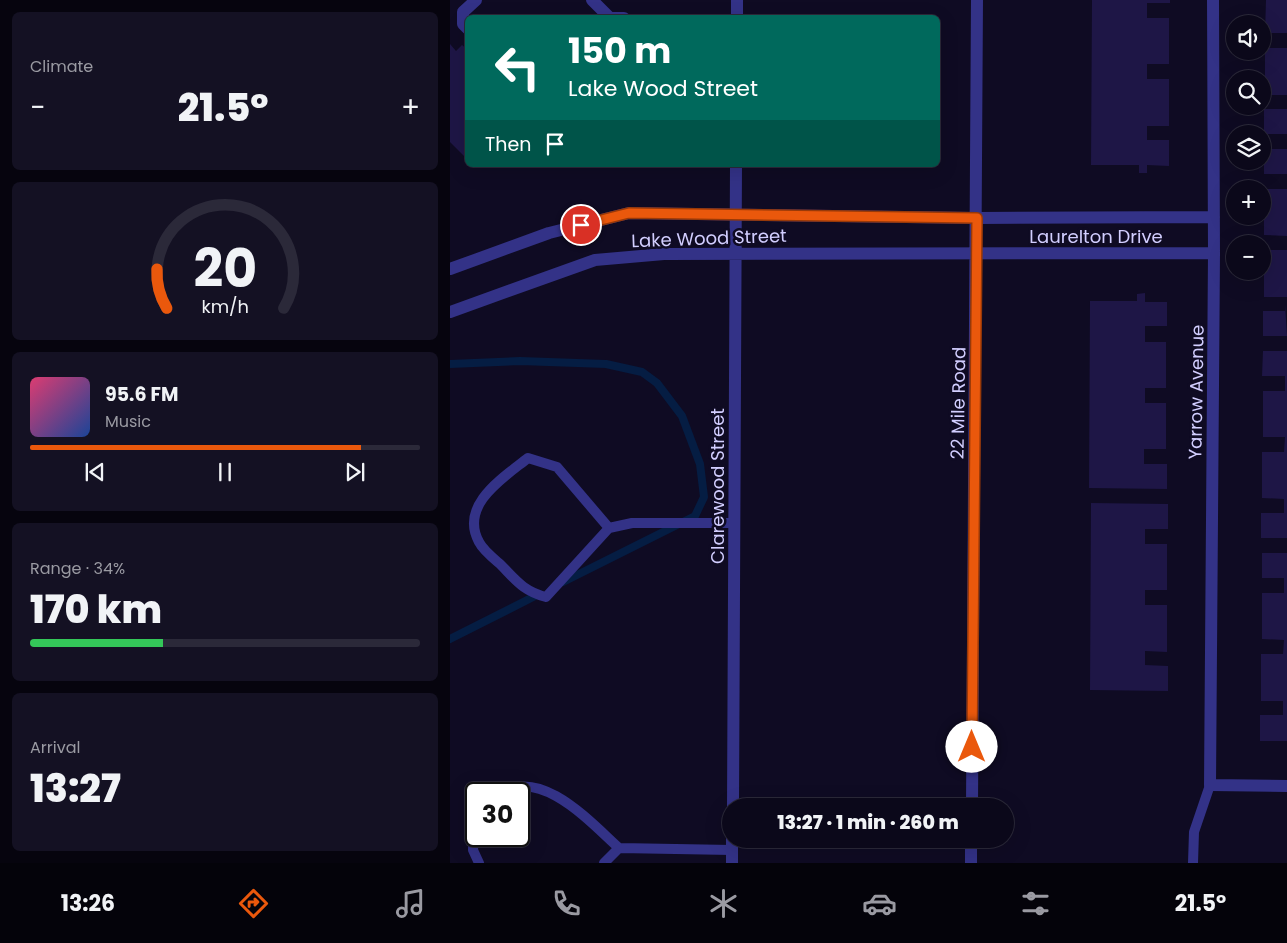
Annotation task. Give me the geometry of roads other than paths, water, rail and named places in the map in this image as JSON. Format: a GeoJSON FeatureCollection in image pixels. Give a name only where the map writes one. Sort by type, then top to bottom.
{"type":"FeatureCollection","features":[{"type":"Feature","properties":{"kind":"street"},"geometry":{"type":"LineString","coordinates":[[465,26],[463,24],[463,12],[476,0]]}},
{"type":"Feature","properties":{"kind":"street"},"geometry":{"type":"LineString","coordinates":[[592,0],[607,15]]}},
{"type":"Feature","properties":{"kind":"street"},"geometry":{"type":"LineString","coordinates":[[737,0],[737,15]]}},
{"type":"Feature","properties":{"kind":"street","name":"22 Mile Road"},"geometry":{"type":"LineString","coordinates":[[972,798],[977,253],[977,0]]}},
{"type":"Feature","properties":{"kind":"street","name":"Yarrow Avenue"},"geometry":{"type":"LineString","coordinates":[[1210,784],[1214,253],[1213,0]]}},
{"type":"Feature","properties":{"kind":"street","name":"Clarewood Street"},"geometry":{"type":"LineString","coordinates":[[733,798],[736,167]]}},
{"type":"Feature","properties":{"kind":"street","name":"Lake Wood Street"},"geometry":{"type":"LineString","coordinates":[[450,270],[549,233],[629,213],[736,213],[977,218]]}},
{"type":"Feature","properties":{"kind":"street","name":"Laurelton Drive"},"geometry":{"type":"LineString","coordinates":[[977,218],[1214,217]]}},
{"type":"Feature","properties":{"kind":"street","name":"Lake Wood Street"},"geometry":{"type":"LineString","coordinates":[[450,312],[595,260],[664,254],[736,252],[977,253]]}},
{"type":"Feature","properties":{"kind":"street","name":"Laurelton Drive"},"geometry":{"type":"LineString","coordinates":[[977,253],[1214,253]]}},
{"type":"Feature","properties":{"kind":"street"},"geometry":{"type":"LineString","coordinates":[[1210,784],[1287,786]]}},
{"type":"Feature","properties":{"kind":"street"},"geometry":{"type":"LineString","coordinates":[[971,863],[972,848]]}},
{"type":"Feature","properties":{"kind":"lane"},"geometry":{"type":"LineString","coordinates":[[609,528],[557,467],[528,458],[486,493],[474,512],[473,527],[479,544],[530,593],[546,597],[609,528],[632,523],[734,523]]}},
{"type":"Feature","properties":{"kind":"lane"},"geometry":{"type":"LineString","coordinates":[[1193,863],[1194,832],[1210,784]]}},
{"type":"Feature","properties":{"kind":"lane"},"geometry":{"type":"LineString","coordinates":[[530,787],[553,795],[572,806],[619,848],[732,851]]}},
{"type":"Feature","properties":{"kind":"lane"},"geometry":{"type":"LineString","coordinates":[[472,847],[479,863]]}},
{"type":"Feature","properties":{"kind":"lane"},"geometry":{"type":"LineString","coordinates":[[604,863],[619,848]]}},
{"type":"Feature","properties":{"kind":"waterway"},"geometry":{"type":"LineString","coordinates":[[450,364],[520,361],[606,364],[642,372],[657,383],[682,416],[700,464],[704,497],[695,516],[563,582]]}},
{"type":"Feature","properties":{"kind":"waterway"},"geometry":{"type":"LineString","coordinates":[[450,639],[539,594]]}}]}
